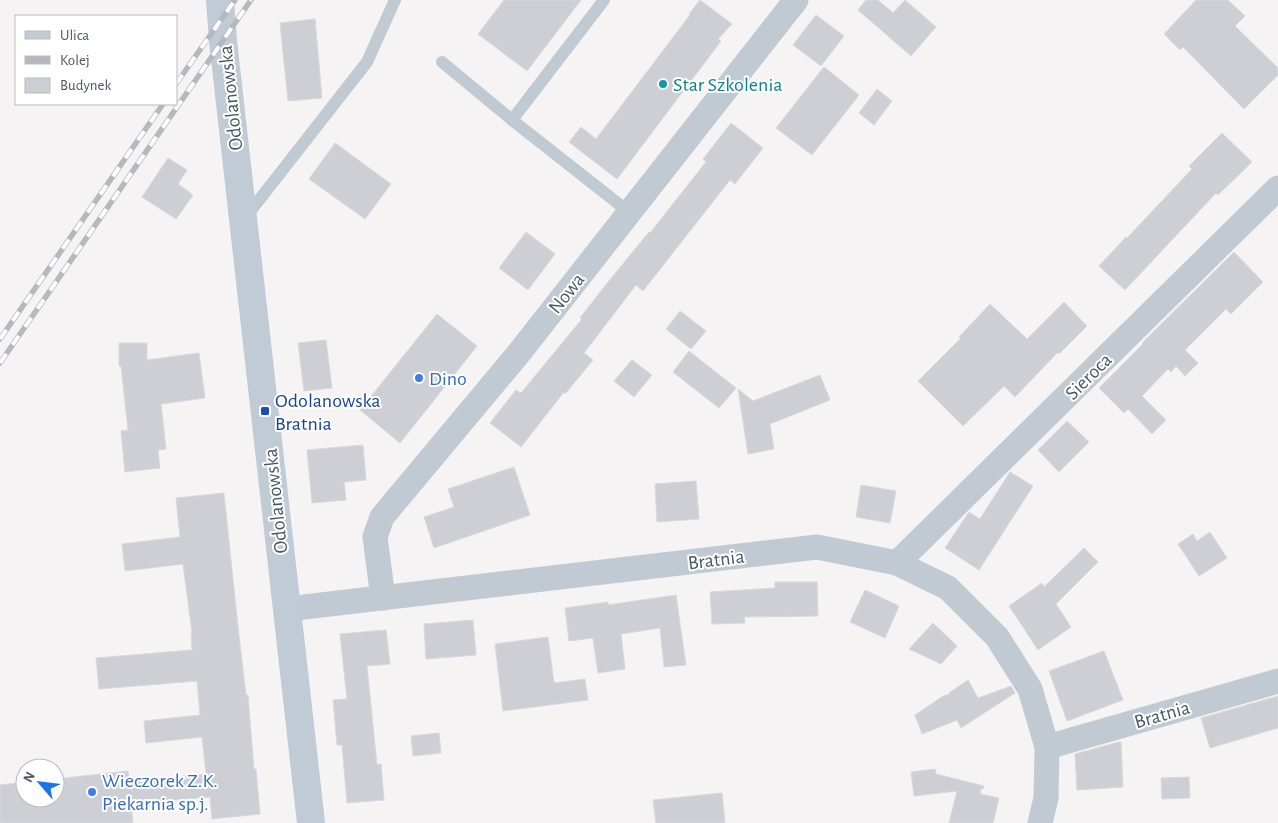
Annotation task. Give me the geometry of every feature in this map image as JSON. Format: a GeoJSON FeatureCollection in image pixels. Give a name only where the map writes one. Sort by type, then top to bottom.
{"type":"FeatureCollection","features":[{"type":"Feature","properties":{"kind":"main road","name":"Odolanowska"},"geometry":{"type":"LineString","coordinates":[[220,0],[223,41],[311,823]]}},
{"type":"Feature","properties":{"kind":"street","name":"Nowa"},"geometry":{"type":"LineString","coordinates":[[383,598],[375,537],[382,517],[519,353],[796,0]]}},
{"type":"Feature","properties":{"kind":"street","name":"Sieroca"},"geometry":{"type":"LineString","coordinates":[[897,563],[1278,188]]}},
{"type":"Feature","properties":{"kind":"street","name":"Bratnia"},"geometry":{"type":"LineString","coordinates":[[287,609],[817,547],[897,563],[948,588],[997,637],[1030,690],[1047,747],[1046,798],[1040,823]]}},
{"type":"Feature","properties":{"kind":"street","name":"Bratnia"},"geometry":{"type":"LineString","coordinates":[[1047,747],[1278,681]]}},
{"type":"Feature","properties":{"kind":"lane"},"geometry":{"type":"LineString","coordinates":[[244,220],[366,62],[395,0]]}},
{"type":"Feature","properties":{"kind":"lane"},"geometry":{"type":"LineString","coordinates":[[512,120],[604,0]]}},
{"type":"Feature","properties":{"kind":"lane"},"geometry":{"type":"LineString","coordinates":[[442,62],[629,212]]}},
{"type":"Feature","properties":{"kind":"building"},"geometry":{"type":"Polygon","coordinates":[[[504,0],[581,0],[527,71],[478,34],[504,0]]]}},
{"type":"Feature","properties":{"kind":"building","name":"Star Szkolenia"},"geometry":{"type":"Polygon","coordinates":[[[700,0],[732,24],[718,39],[721,41],[617,179],[569,142],[581,127],[596,139],[700,0]]]}},
{"type":"Feature","properties":{"kind":"building"},"geometry":{"type":"Polygon","coordinates":[[[866,0],[878,0],[893,13],[905,0],[936,27],[911,56],[858,10],[866,0]]]}},
{"type":"Feature","properties":{"kind":"building"},"geometry":{"type":"Polygon","coordinates":[[[1196,0],[1228,0],[1245,16],[1235,26],[1278,68],[1278,75],[1244,109],[1183,47],[1180,50],[1164,34],[1196,0]]]}},
{"type":"Feature","properties":{"kind":"building"},"geometry":{"type":"Polygon","coordinates":[[[816,15],[844,36],[821,66],[793,45],[816,15]]]}},
{"type":"Feature","properties":{"kind":"building"},"geometry":{"type":"Polygon","coordinates":[[[315,19],[322,98],[288,101],[280,23],[315,19]]]}},
{"type":"Feature","properties":{"kind":"building"},"geometry":{"type":"Polygon","coordinates":[[[824,67],[859,95],[812,155],[776,128],[824,67]]]}},
{"type":"Feature","properties":{"kind":"building"},"geometry":{"type":"Polygon","coordinates":[[[877,89],[892,101],[874,125],[859,113],[877,89]]]}},
{"type":"Feature","properties":{"kind":"building"},"geometry":{"type":"Polygon","coordinates":[[[731,123],[763,148],[735,184],[730,180],[643,291],[636,285],[584,353],[593,360],[565,394],[564,392],[521,447],[490,423],[516,390],[521,393],[582,319],[580,318],[604,287],[706,162],[703,159],[731,123]]]}},
{"type":"Feature","properties":{"kind":"building"},"geometry":{"type":"Polygon","coordinates":[[[1222,133],[1252,162],[1218,195],[1216,193],[1125,290],[1099,266],[1192,169],[1189,166],[1222,133]]]}},
{"type":"Feature","properties":{"kind":"building"},"geometry":{"type":"Polygon","coordinates":[[[335,143],[391,184],[365,219],[309,179],[335,143]]]}},
{"type":"Feature","properties":{"kind":"building"},"geometry":{"type":"Polygon","coordinates":[[[168,158],[187,170],[178,184],[193,195],[176,219],[142,197],[168,158]]]}},
{"type":"Feature","properties":{"kind":"building"},"geometry":{"type":"Polygon","coordinates":[[[526,232],[555,254],[528,290],[499,268],[526,232]]]}},
{"type":"Feature","properties":{"kind":"building"},"geometry":{"type":"Polygon","coordinates":[[[1234,252],[1263,282],[1231,314],[1226,309],[1185,350],[1198,363],[1185,376],[1176,366],[1171,372],[1168,369],[1142,396],[1166,420],[1152,434],[1128,409],[1124,413],[1099,388],[1234,252]]]}},
{"type":"Feature","properties":{"kind":"building"},"geometry":{"type":"Polygon","coordinates":[[[1064,302],[1087,326],[1059,354],[1058,352],[1015,397],[1004,386],[963,426],[918,381],[961,338],[959,337],[990,304],[1027,339],[1064,302]]]}},
{"type":"Feature","properties":{"kind":"building"},"geometry":{"type":"Polygon","coordinates":[[[680,311],[706,331],[691,349],[666,329],[680,311]]]}},
{"type":"Feature","properties":{"kind":"building","name":"Dino"},"geometry":{"type":"Polygon","coordinates":[[[437,314],[477,346],[400,443],[360,410],[437,314]]]}},
{"type":"Feature","properties":{"kind":"building"},"geometry":{"type":"Polygon","coordinates":[[[326,340],[332,388],[304,391],[298,343],[326,340]]]}},
{"type":"Feature","properties":{"kind":"building"},"geometry":{"type":"Polygon","coordinates":[[[119,343],[147,343],[147,360],[199,353],[205,398],[161,404],[166,449],[158,450],[160,468],[125,472],[121,431],[128,430],[121,366],[119,366],[119,343]]]}},
{"type":"Feature","properties":{"kind":"building"},"geometry":{"type":"Polygon","coordinates":[[[689,351],[736,388],[719,408],[673,372],[689,351]]]}},
{"type":"Feature","properties":{"kind":"building"},"geometry":{"type":"Polygon","coordinates":[[[632,360],[652,375],[634,397],[614,381],[632,360]]]}},
{"type":"Feature","properties":{"kind":"building"},"geometry":{"type":"Polygon","coordinates":[[[820,375],[830,400],[770,424],[774,449],[748,454],[738,389],[753,401],[820,375]]]}},
{"type":"Feature","properties":{"kind":"building"},"geometry":{"type":"Polygon","coordinates":[[[1067,421],[1089,442],[1059,472],[1038,450],[1067,421]]]}},
{"type":"Feature","properties":{"kind":"building"},"geometry":{"type":"Polygon","coordinates":[[[363,445],[366,480],[344,482],[346,500],[312,503],[307,450],[363,445]]]}},
{"type":"Feature","properties":{"kind":"building"},"geometry":{"type":"Polygon","coordinates":[[[514,467],[530,515],[434,548],[424,517],[454,507],[448,489],[514,467]]]}},
{"type":"Feature","properties":{"kind":"building"},"geometry":{"type":"Polygon","coordinates":[[[1010,472],[1033,486],[979,570],[945,548],[969,512],[980,519],[1010,472]]]}},
{"type":"Feature","properties":{"kind":"building"},"geometry":{"type":"Polygon","coordinates":[[[696,481],[699,519],[657,522],[655,484],[696,481]]]}},
{"type":"Feature","properties":{"kind":"building"},"geometry":{"type":"Polygon","coordinates":[[[861,485],[896,491],[890,523],[856,517],[861,485]]]}},
{"type":"Feature","properties":{"kind":"building"},"geometry":{"type":"Polygon","coordinates":[[[224,493],[260,814],[212,819],[210,797],[131,804],[133,823],[0,823],[0,785],[15,783],[15,808],[65,808],[65,778],[128,771],[129,781],[206,774],[202,737],[146,743],[144,721],[200,715],[197,681],[99,689],[96,658],[192,650],[192,633],[183,564],[125,571],[122,544],[180,537],[176,498],[224,493]]]}},
{"type":"Feature","properties":{"kind":"building"},"geometry":{"type":"Polygon","coordinates":[[[1210,532],[1227,558],[1199,576],[1178,544],[1193,534],[1197,541],[1210,532]]]}},
{"type":"Feature","properties":{"kind":"building"},"geometry":{"type":"Polygon","coordinates":[[[1084,548],[1098,562],[1056,604],[1071,627],[1038,650],[1009,606],[1042,583],[1044,587],[1084,548]]]}},
{"type":"Feature","properties":{"kind":"building"},"geometry":{"type":"Polygon","coordinates":[[[775,582],[817,582],[818,616],[744,617],[745,623],[712,624],[710,592],[775,588],[775,582]]]}},
{"type":"Feature","properties":{"kind":"building"},"geometry":{"type":"Polygon","coordinates":[[[865,590],[899,606],[885,638],[850,622],[865,590]]]}},
{"type":"Feature","properties":{"kind":"building"},"geometry":{"type":"Polygon","coordinates":[[[676,595],[686,665],[664,667],[660,628],[621,634],[625,669],[598,673],[593,638],[569,641],[565,608],[608,602],[608,605],[676,595]]]}},
{"type":"Feature","properties":{"kind":"building"},"geometry":{"type":"Polygon","coordinates":[[[473,620],[476,655],[426,659],[424,624],[473,620]]]}},
{"type":"Feature","properties":{"kind":"building"},"geometry":{"type":"Polygon","coordinates":[[[933,623],[957,646],[941,664],[909,649],[933,623]]]}},
{"type":"Feature","properties":{"kind":"building"},"geometry":{"type":"Polygon","coordinates":[[[386,630],[390,664],[367,666],[377,765],[381,764],[384,800],[347,803],[342,745],[337,745],[333,700],[347,699],[340,634],[386,630]]]}},
{"type":"Feature","properties":{"kind":"building"},"geometry":{"type":"Polygon","coordinates":[[[548,637],[554,683],[585,679],[588,700],[503,711],[495,644],[548,637]]]}},
{"type":"Feature","properties":{"kind":"building"},"geometry":{"type":"Polygon","coordinates":[[[1104,651],[1123,700],[1067,721],[1049,671],[1104,651]]]}},
{"type":"Feature","properties":{"kind":"building"},"geometry":{"type":"Polygon","coordinates":[[[968,680],[978,698],[1011,686],[1015,693],[961,728],[957,720],[922,734],[915,715],[943,696],[950,694],[968,680]]]}},
{"type":"Feature","properties":{"kind":"building"},"geometry":{"type":"Polygon","coordinates":[[[1278,696],[1278,728],[1210,748],[1201,718],[1278,696]]]}},
{"type":"Feature","properties":{"kind":"building"},"geometry":{"type":"Polygon","coordinates":[[[439,733],[441,753],[413,756],[411,736],[439,733]]]}},
{"type":"Feature","properties":{"kind":"building"},"geometry":{"type":"Polygon","coordinates":[[[1121,742],[1123,787],[1077,790],[1075,754],[1121,742]]]}},
{"type":"Feature","properties":{"kind":"building"},"geometry":{"type":"Polygon","coordinates":[[[935,769],[936,774],[984,786],[980,794],[999,798],[993,823],[949,823],[957,791],[914,796],[911,772],[935,769]]]}},
{"type":"Feature","properties":{"kind":"building"},"geometry":{"type":"Polygon","coordinates":[[[1189,777],[1190,798],[1162,799],[1161,778],[1189,777]]]}},
{"type":"Feature","properties":{"kind":"building"},"geometry":{"type":"Polygon","coordinates":[[[722,793],[725,823],[656,823],[653,800],[722,793]]]}},
{"type":"Feature","properties":{"kind":"railway"},"geometry":{"type":"LineString","coordinates":[[178,81],[235,0]]}},
{"type":"Feature","properties":{"kind":"railway"},"geometry":{"type":"LineString","coordinates":[[0,363],[251,0]]}},
{"type":"Feature","properties":{"kind":"railway"},"geometry":{"type":"LineString","coordinates":[[0,339],[162,105]]}},
{"type":"Feature","properties":{"kind":"place","name":"Star Szkolenia"},"geometry":{"type":"Point","coordinates":[663,84]}},
{"type":"Feature","properties":{"kind":"place","name":"Dino"},"geometry":{"type":"Point","coordinates":[419,378]}},
{"type":"Feature","properties":{"kind":"place","name":"Odolanowska Bratnia"},"geometry":{"type":"Point","coordinates":[265,411]}},
{"type":"Feature","properties":{"kind":"place","name":"Wieczorek Z.K. Piekarnia sp.j."},"geometry":{"type":"Point","coordinates":[92,792]}}]}
